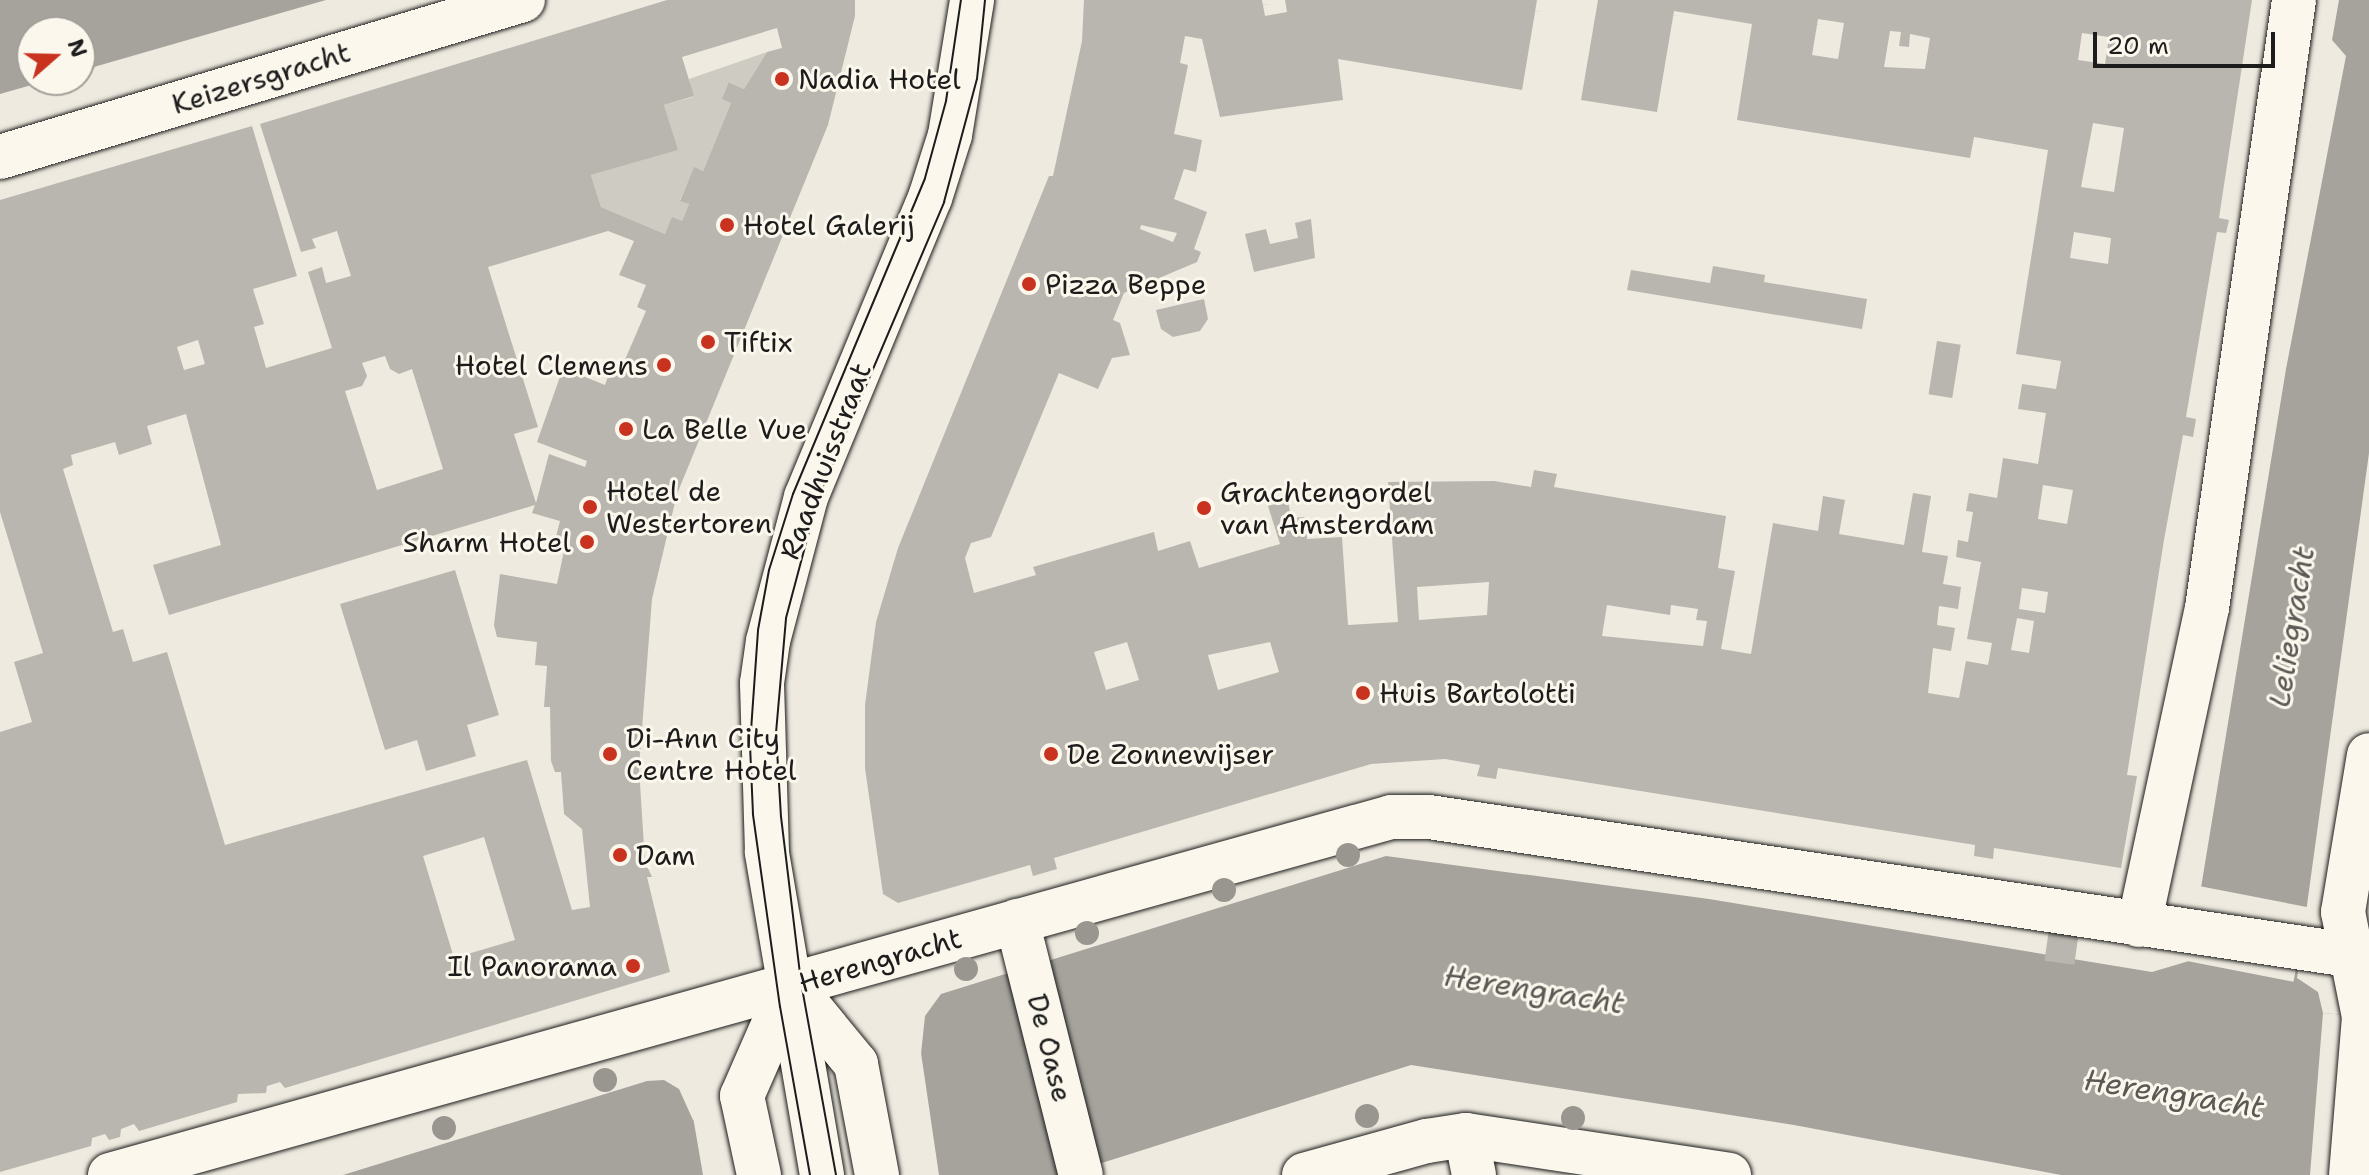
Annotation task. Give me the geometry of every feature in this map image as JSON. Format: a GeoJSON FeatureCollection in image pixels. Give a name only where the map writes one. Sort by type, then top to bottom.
{"type":"FeatureCollection","features":[{"type":"Feature","properties":{"kind":"street","name":"Keizersgracht"},"geometry":{"type":"LineString","coordinates":[[0,157],[523,0]]}},
{"type":"Feature","properties":{"kind":"street","name":"Raadhuisstraat"},"geometry":{"type":"LineString","coordinates":[[822,1175],[767,852],[762,683],[768,641],[806,497],[946,148],[972,0]]}},
{"type":"Feature","properties":{"kind":"street"},"geometry":{"type":"LineString","coordinates":[[2139,925],[2207,608],[2294,0]]}},
{"type":"Feature","properties":{"kind":"street"},"geometry":{"type":"LineString","coordinates":[[2351,1175],[2364,1017],[2361,957],[2343,912],[2369,755]]}},
{"type":"Feature","properties":{"kind":"street","name":"Herengracht"},"geometry":{"type":"LineString","coordinates":[[110,1175],[1350,825],[1429,817],[2307,952],[2361,957]]}},
{"type":"Feature","properties":{"kind":"street","name":"De Oase"},"geometry":{"type":"LineString","coordinates":[[1017,921],[1031,966],[1081,1172]]}},
{"type":"Feature","properties":{"kind":"street","name":"Raadhuisstraat"},"geometry":{"type":"LineString","coordinates":[[791,984],[856,1064],[877,1175]]}},
{"type":"Feature","properties":{"kind":"street"},"geometry":{"type":"LineString","coordinates":[[759,1175],[742,1096],[791,984]]}},
{"type":"Feature","properties":{"kind":"street"},"geometry":{"type":"LineString","coordinates":[[1304,1175],[1427,1141],[1470,1155],[1729,1175]]}},
{"type":"Feature","properties":{"kind":"shaded area"},"geometry":{"type":"Polygon","coordinates":[[[767,52],[744,89],[730,82],[731,103],[703,171],[694,168],[680,200],[689,204],[682,221],[665,234],[601,207],[591,175],[677,150],[664,105],[693,97],[689,79],[767,52]]]}},
{"type":"Feature","properties":{"kind":"water"},"geometry":{"type":"Polygon","coordinates":[[[0,0],[326,0],[96,66],[96,16],[16,16],[16,89],[0,94],[0,0]]]}},
{"type":"Feature","properties":{"kind":"water","name":"Leliegracht"},"geometry":{"type":"Polygon","coordinates":[[[2339,0],[2369,0],[2369,453],[2297,978],[2318,992],[2323,1013],[2369,1017],[2369,1175],[2061,1175],[1794,1125],[1411,1065],[1064,1175],[343,1175],[647,1081],[664,1080],[679,1089],[693,1120],[921,1054],[925,1016],[941,994],[1386,856],[1709,899],[2152,972],[2189,961],[2286,369],[2346,56],[2332,40],[2339,0]]]}},
{"type":"Feature","properties":{"kind":"pier"},"geometry":{"type":"Polygon","coordinates":[[[2199,886],[2308,907],[2293,982],[2184,961],[2199,886]]]}},
{"type":"Feature","properties":{"kind":"pier"},"geometry":{"type":"Polygon","coordinates":[[[2323,1013],[2369,1017],[2369,1175],[2310,1175],[2323,1013]]]}},
{"type":"Feature","properties":{"kind":"pier"},"geometry":{"type":"Polygon","coordinates":[[[920,1046],[939,1175],[703,1175],[692,1111],[697,1115],[917,1051],[920,1046]]]}},
{"type":"Feature","properties":{"kind":"building"},"geometry":{"type":"Polygon","coordinates":[[[667,0],[855,0],[855,16],[828,125],[677,494],[652,599],[639,768],[645,862],[652,877],[647,877],[670,972],[285,1088],[280,1082],[267,1086],[266,1093],[238,1094],[237,1102],[139,1131],[134,1124],[121,1129],[120,1137],[109,1140],[105,1134],[92,1138],[91,1146],[0,1172],[0,732],[32,722],[14,662],[43,653],[0,512],[0,200],[252,126],[297,276],[253,289],[264,324],[254,327],[266,368],[332,348],[308,272],[322,267],[326,283],[351,276],[337,231],[312,239],[316,248],[301,252],[260,124],[667,0]],[[777,28],[682,57],[694,96],[664,105],[678,150],[591,175],[601,207],[665,234],[672,217],[682,221],[689,204],[680,201],[694,167],[703,171],[731,103],[722,99],[729,82],[744,89],[767,52],[782,48],[777,28]],[[608,231],[488,267],[538,427],[514,434],[536,503],[549,454],[585,467],[587,461],[537,442],[563,368],[605,385],[612,365],[621,369],[646,311],[637,307],[646,285],[619,275],[634,241],[608,231]],[[198,340],[177,347],[184,370],[205,364],[198,340]],[[385,356],[362,363],[367,376],[362,386],[345,391],[377,490],[443,469],[412,369],[399,374],[390,369],[385,356]],[[186,414],[147,426],[152,444],[119,455],[115,442],[71,455],[73,465],[63,469],[113,632],[123,629],[133,662],[167,652],[225,845],[527,760],[572,910],[590,907],[582,829],[564,814],[561,772],[555,772],[551,761],[550,707],[544,707],[547,666],[535,665],[537,642],[497,637],[494,625],[500,574],[557,584],[565,546],[554,544],[560,521],[532,513],[535,505],[169,615],[153,565],[221,545],[186,414]],[[484,837],[423,856],[454,958],[515,940],[484,837]]]}},
{"type":"Feature","properties":{"kind":"building"},"geometry":{"type":"Polygon","coordinates":[[[1084,0],[1262,0],[1265,16],[1287,12],[1285,0],[1537,0],[1522,90],[1338,59],[1343,100],[1220,117],[1202,39],[1185,36],[1180,63],[1188,65],[1174,134],[1202,140],[1196,172],[1184,169],[1174,199],[1207,212],[1194,249],[1201,252],[1197,262],[1124,293],[1113,320],[1120,323],[1130,355],[1112,358],[1098,389],[1059,373],[991,537],[971,543],[965,558],[974,593],[1036,575],[1033,567],[1154,532],[1158,551],[1190,541],[1199,568],[1280,544],[1268,506],[1288,500],[1291,518],[1306,517],[1307,539],[1342,537],[1348,625],[1398,622],[1388,482],[1494,481],[1531,487],[1534,470],[1557,474],[1554,487],[1726,516],[1718,568],[1735,571],[1721,649],[1751,654],[1773,523],[1818,531],[1823,496],[1845,500],[1839,534],[1904,545],[1913,493],[1931,496],[1922,552],[1948,556],[1943,584],[1961,587],[1958,609],[1939,606],[1937,625],[1955,628],[1951,651],[1933,648],[1928,693],[1959,698],[1966,661],[1988,665],[1992,643],[1967,639],[1981,562],[1956,557],[1958,540],[1968,542],[1973,512],[1966,511],[1969,493],[1997,498],[2003,458],[2038,464],[2046,413],[2018,409],[2022,384],[2056,389],[2061,361],[2016,354],[2048,150],[1974,137],[1970,158],[1737,120],[1752,24],[1674,11],[1657,112],[1581,100],[1598,0],[2252,0],[2219,218],[2229,220],[2226,233],[2217,232],[2186,417],[2196,419],[2193,437],[2183,435],[2164,540],[2127,775],[2137,776],[2121,868],[1994,848],[1993,859],[1974,856],[1975,845],[1498,768],[1496,779],[1477,776],[1480,765],[1445,759],[1371,764],[1054,858],[1057,869],[1033,876],[1030,865],[898,903],[883,894],[865,768],[865,705],[876,622],[898,548],[1049,176],[1053,176],[1082,41],[1084,0]],[[1818,19],[1812,55],[1838,59],[1844,23],[1818,19]],[[1890,31],[1884,67],[1925,69],[1930,38],[1910,34],[1909,47],[1899,46],[1901,32],[1890,31]],[[2082,33],[2078,60],[2105,64],[2109,37],[2082,33]],[[2093,123],[2081,187],[2114,192],[2124,128],[2093,123]],[[1141,225],[1140,229],[1173,242],[1177,233],[1141,225]],[[2074,232],[2070,258],[2108,264],[2111,238],[2074,232]],[[2043,485],[2038,519],[2067,524],[2073,490],[2043,485]],[[1489,582],[1417,587],[1419,620],[1487,615],[1489,582]],[[2022,588],[2019,609],[2045,613],[2048,592],[2022,588]],[[1607,605],[1602,636],[1703,646],[1707,621],[1696,620],[1698,609],[1671,605],[1670,615],[1607,605]],[[2017,618],[2011,650],[2029,653],[2034,621],[2017,618]],[[1127,642],[1094,652],[1106,690],[1139,680],[1127,642]],[[1270,642],[1208,655],[1218,690],[1279,672],[1270,642]]]}},
{"type":"Feature","properties":{"kind":"building"},"geometry":{"type":"Polygon","coordinates":[[[1311,219],[1315,258],[1254,272],[1245,234],[1266,229],[1270,244],[1298,238],[1295,223],[1311,219]]]}},
{"type":"Feature","properties":{"kind":"building"},"geometry":{"type":"Polygon","coordinates":[[[1713,266],[1765,275],[1764,282],[1867,299],[1862,329],[1627,290],[1631,270],[1710,283],[1713,266]]]}},
{"type":"Feature","properties":{"kind":"building"},"geometry":{"type":"Polygon","coordinates":[[[1204,299],[1208,319],[1200,331],[1173,337],[1161,329],[1156,310],[1204,299]]]}},
{"type":"Feature","properties":{"kind":"building"},"geometry":{"type":"Polygon","coordinates":[[[1937,341],[1961,345],[1952,398],[1929,394],[1937,341]]]}},
{"type":"Feature","properties":{"kind":"building"},"geometry":{"type":"Polygon","coordinates":[[[455,570],[499,715],[467,725],[476,756],[426,771],[417,740],[385,750],[340,604],[455,570]]]}},
{"type":"Feature","properties":{"kind":"building"},"geometry":{"type":"Polygon","coordinates":[[[2049,929],[2079,933],[2074,965],[2045,961],[2049,929]]]}},
{"type":"Feature","properties":{"kind":"tram line"},"geometry":{"type":"LineString","coordinates":[[810,1175],[780,1007],[753,814],[750,745],[758,630],[769,570],[793,494],[925,178],[946,101],[961,0]]}},
{"type":"Feature","properties":{"kind":"tram line"},"geometry":{"type":"LineString","coordinates":[[836,1175],[801,982],[781,817],[776,733],[786,618],[818,498],[944,202],[977,79],[985,0]]}},
{"type":"Feature","properties":{"kind":"place","name":"Nadia Hotel"},"geometry":{"type":"Point","coordinates":[782,79]}},
{"type":"Feature","properties":{"kind":"place","name":"Hotel Galerij"},"geometry":{"type":"Point","coordinates":[727,225]}},
{"type":"Feature","properties":{"kind":"place","name":"Pizza Beppe"},"geometry":{"type":"Point","coordinates":[1029,284]}},
{"type":"Feature","properties":{"kind":"place","name":"Tiftix"},"geometry":{"type":"Point","coordinates":[708,342]}},
{"type":"Feature","properties":{"kind":"place","name":"Hotel Clemens"},"geometry":{"type":"Point","coordinates":[664,365]}},
{"type":"Feature","properties":{"kind":"place","name":"La Belle Vue"},"geometry":{"type":"Point","coordinates":[626,429]}},
{"type":"Feature","properties":{"kind":"place","name":"Hotel de Westertoren"},"geometry":{"type":"Point","coordinates":[590,507]}},
{"type":"Feature","properties":{"kind":"place","name":"Grachtengordel van Amsterdam"},"geometry":{"type":"Point","coordinates":[1204,508]}},
{"type":"Feature","properties":{"kind":"place","name":"Sharm Hotel"},"geometry":{"type":"Point","coordinates":[587,542]}},
{"type":"Feature","properties":{"kind":"place","name":"Huis Bartolotti"},"geometry":{"type":"Point","coordinates":[1363,693]}},
{"type":"Feature","properties":{"kind":"place","name":"Di-Ann City Centre Hotel"},"geometry":{"type":"Point","coordinates":[610,754]}},
{"type":"Feature","properties":{"kind":"place","name":"De Zonnewijser"},"geometry":{"type":"Point","coordinates":[1051,754]}},
{"type":"Feature","properties":{"kind":"place","name":"Dam"},"geometry":{"type":"Point","coordinates":[620,855]}},
{"type":"Feature","properties":{"kind":"place","name":"Il Panorama"},"geometry":{"type":"Point","coordinates":[633,966]}}]}
